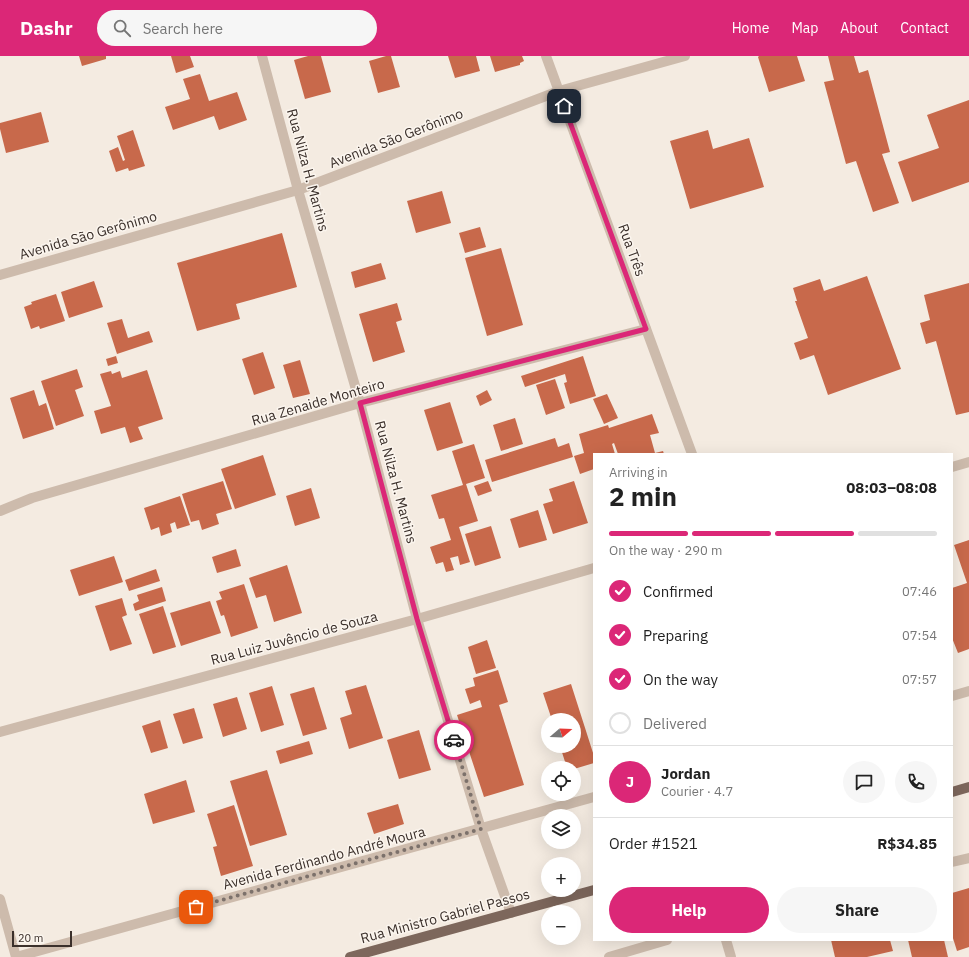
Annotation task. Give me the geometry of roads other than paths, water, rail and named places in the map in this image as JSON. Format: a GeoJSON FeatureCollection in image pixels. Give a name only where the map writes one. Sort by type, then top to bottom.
{"type":"FeatureCollection","features":[{"type":"Feature","properties":{"kind":"main road"},"geometry":{"type":"LineString","coordinates":[[953,792],[969,787]]}},
{"type":"Feature","properties":{"kind":"main road","name":"Rua Ministro Gabriel Passos"},"geometry":{"type":"LineString","coordinates":[[350,957],[593,890]]}},
{"type":"Feature","properties":{"kind":"street","name":"Rua Nilza H. Martins"},"geometry":{"type":"LineString","coordinates":[[262,56],[298,190],[360,403],[417,619],[481,829],[511,913]]}},
{"type":"Feature","properties":{"kind":"street","name":"Rua Três"},"geometry":{"type":"LineString","coordinates":[[546,56],[692,453]]}},
{"type":"Feature","properties":{"kind":"street","name":"Avenida São Gerônimo"},"geometry":{"type":"LineString","coordinates":[[0,275],[298,190],[559,91],[685,56]]}},
{"type":"Feature","properties":{"kind":"street","name":"Rua Zenaide Monteiro"},"geometry":{"type":"LineString","coordinates":[[0,511],[32,498],[360,403],[646,329]]}},
{"type":"Feature","properties":{"kind":"street"},"geometry":{"type":"LineString","coordinates":[[953,467],[969,462]]}},
{"type":"Feature","properties":{"kind":"street","name":"Rua Luiz Juvêncio de Souza"},"geometry":{"type":"LineString","coordinates":[[0,732],[417,619],[593,568]]}},
{"type":"Feature","properties":{"kind":"street"},"geometry":{"type":"LineString","coordinates":[[953,696],[969,691]]}},
{"type":"Feature","properties":{"kind":"street","name":"Avenida Ferdinando André Moura"},"geometry":{"type":"LineString","coordinates":[[16,957],[593,797]]}},
{"type":"Feature","properties":{"kind":"street"},"geometry":{"type":"LineString","coordinates":[[953,862],[969,858]]}},
{"type":"Feature","properties":{"kind":"street"},"geometry":{"type":"LineString","coordinates":[[0,899],[16,957]]}},
{"type":"Feature","properties":{"kind":"street"},"geometry":{"type":"LineString","coordinates":[[608,957],[664,941]]}},
{"type":"Feature","properties":{"kind":"street"},"geometry":{"type":"LineString","coordinates":[[726,941],[731,957]]}}]}
